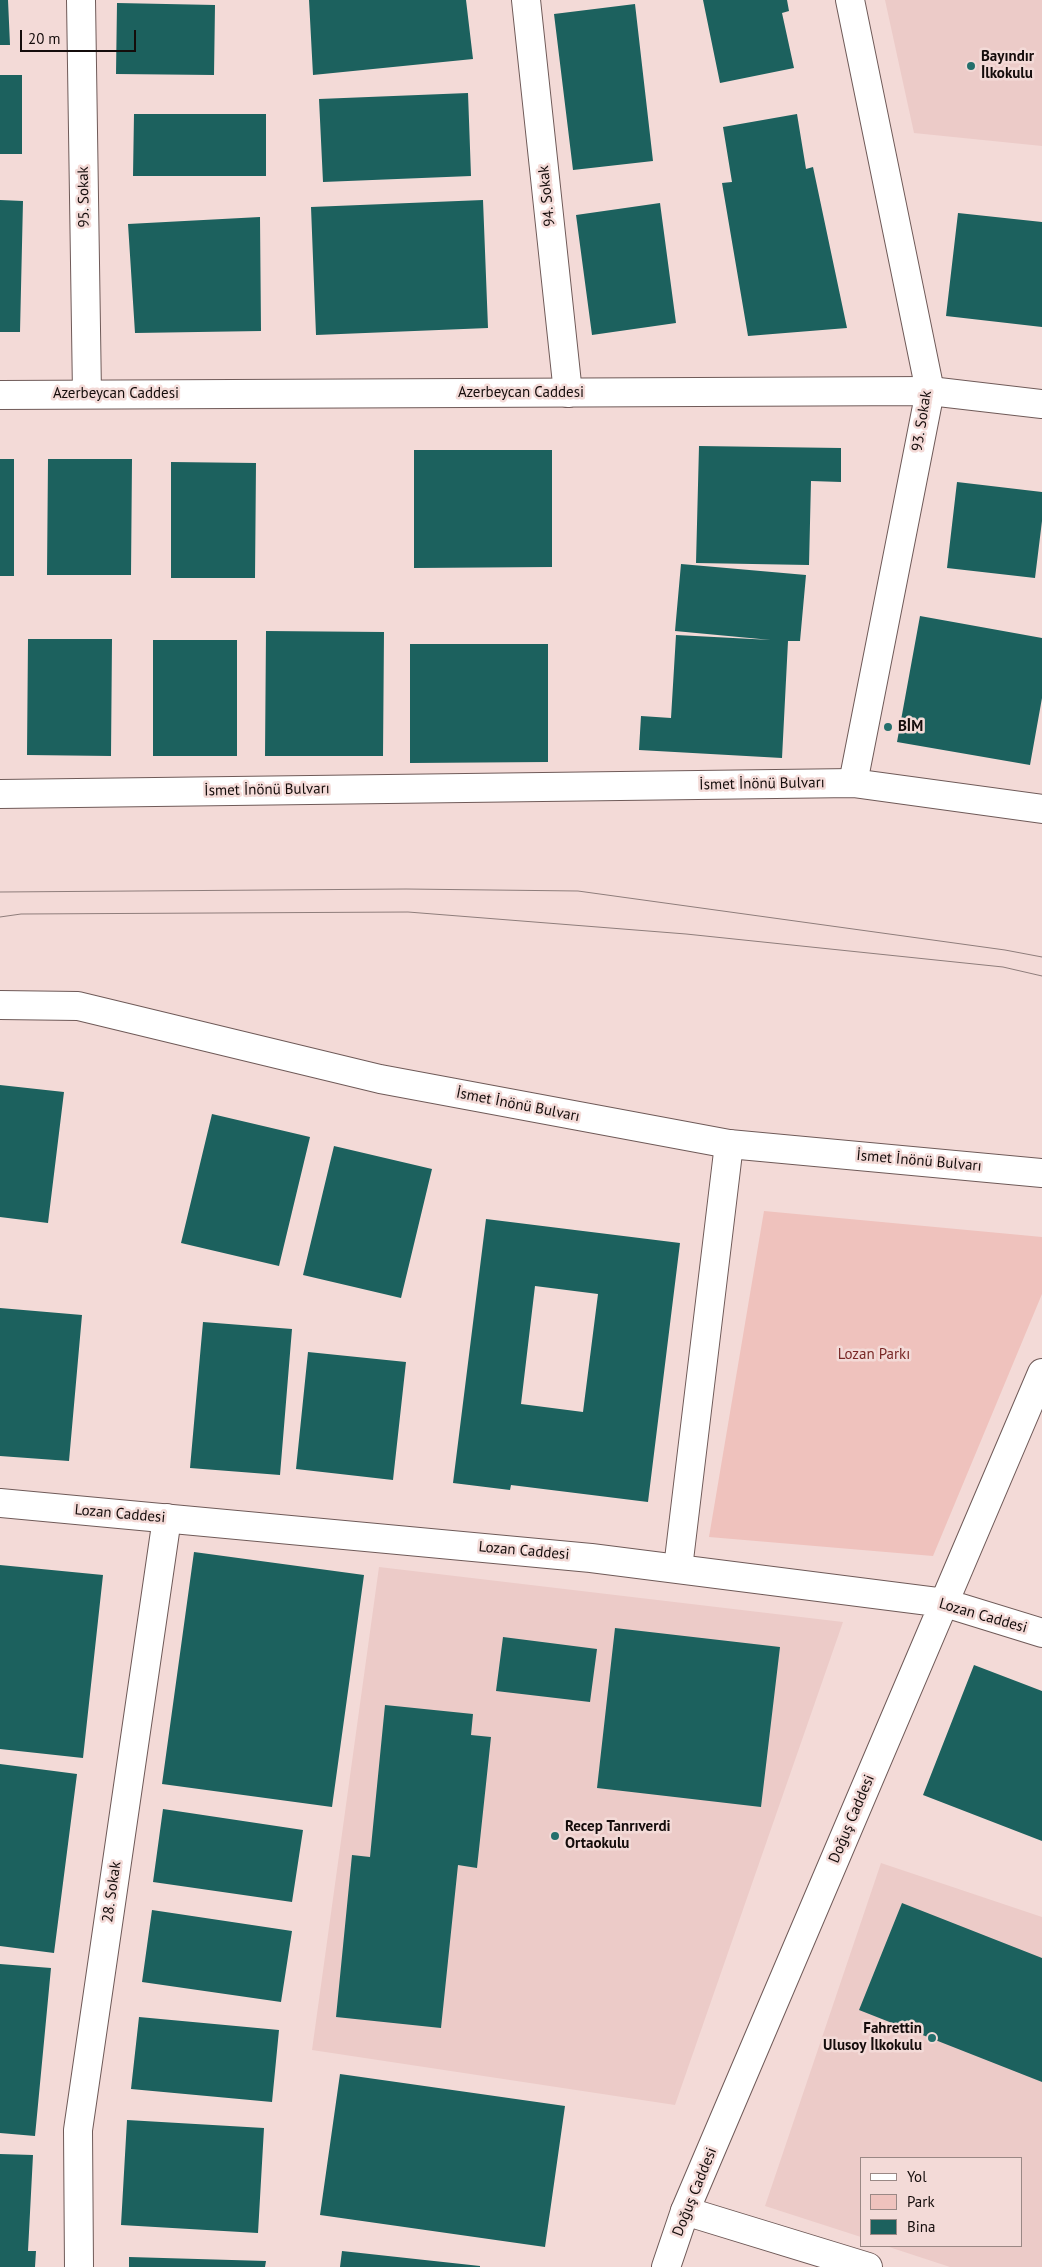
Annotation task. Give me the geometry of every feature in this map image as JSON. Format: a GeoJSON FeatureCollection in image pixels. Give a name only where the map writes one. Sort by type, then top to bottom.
{"type":"FeatureCollection","features":[{"type":"Feature","properties":{"kind":"main road","name":"95. Sokak"},"geometry":{"type":"LineString","coordinates":[[81,0],[87,394]]}},
{"type":"Feature","properties":{"kind":"main road","name":"94. Sokak"},"geometry":{"type":"LineString","coordinates":[[526,0],[568,393]]}},
{"type":"Feature","properties":{"kind":"main road","name":"93. Sokak"},"geometry":{"type":"LineString","coordinates":[[850,0],[930,391],[853,783]]}},
{"type":"Feature","properties":{"kind":"main road","name":"Azerbeycan Caddesi"},"geometry":{"type":"LineString","coordinates":[[0,395],[930,391],[1042,404]]}},
{"type":"Feature","properties":{"kind":"main road","name":"İsmet İnönü Bulvarı"},"geometry":{"type":"LineString","coordinates":[[0,794],[853,783],[1042,809]]}},
{"type":"Feature","properties":{"kind":"main road","name":"İsmet İnönü Bulvarı"},"geometry":{"type":"LineString","coordinates":[[0,1005],[78,1006],[380,1079],[729,1144],[1042,1172]]}},
{"type":"Feature","properties":{"kind":"main road"},"geometry":{"type":"LineString","coordinates":[[678,1568],[729,1144]]}},
{"type":"Feature","properties":{"kind":"main road","name":"Doğuş Caddesi"},"geometry":{"type":"LineString","coordinates":[[666,2267],[685,2211],[1042,1372]]}},
{"type":"Feature","properties":{"kind":"main road","name":"Lozan Caddesi"},"geometry":{"type":"LineString","coordinates":[[0,1503],[582,1557],[678,1568],[945,1603],[1042,1633]]}},
{"type":"Feature","properties":{"kind":"main road","name":"28. Sokak"},"geometry":{"type":"LineString","coordinates":[[79,2267],[78,2130],[167,1518]]}},
{"type":"Feature","properties":{"kind":"main road"},"geometry":{"type":"LineString","coordinates":[[685,2211],[868,2267]]}},
{"type":"Feature","properties":{"kind":"shaded area","name":"Bayındır İlkokulu"},"geometry":{"type":"Polygon","coordinates":[[[885,0],[1042,0],[1042,146],[914,133],[885,0]]]}},
{"type":"Feature","properties":{"kind":"shaded area","name":"Recep Tanrıverdi Ortaokulu"},"geometry":{"type":"Polygon","coordinates":[[[379,1567],[843,1622],[675,2105],[312,2050],[379,1567]]]}},
{"type":"Feature","properties":{"kind":"shaded area","name":"Fahrettin Ulusoy İlkokulu"},"geometry":{"type":"Polygon","coordinates":[[[881,1863],[1042,1917],[1042,2267],[950,2267],[889,2247],[1022,2247],[1022,2157],[860,2157],[860,2237],[765,2206],[881,1863]]]}},
{"type":"Feature","properties":{"kind":"green space","name":"Lozan Parkı"},"geometry":{"type":"Polygon","coordinates":[[[764,1211],[1042,1237],[1042,1294],[933,1556],[709,1537],[764,1211]]]}},
{"type":"Feature","properties":{"kind":"building"},"geometry":{"type":"Polygon","coordinates":[[[0,0],[8,0],[10,45],[0,45],[0,0]]]}},
{"type":"Feature","properties":{"kind":"building"},"geometry":{"type":"Polygon","coordinates":[[[309,0],[466,0],[473,59],[313,75],[309,0]]]}},
{"type":"Feature","properties":{"kind":"building"},"geometry":{"type":"Polygon","coordinates":[[[703,0],[787,0],[789,11],[782,13],[794,68],[720,83],[703,0]]]}},
{"type":"Feature","properties":{"kind":"building"},"geometry":{"type":"Polygon","coordinates":[[[117,3],[215,5],[214,75],[116,74],[117,3]]]}},
{"type":"Feature","properties":{"kind":"building"},"geometry":{"type":"Polygon","coordinates":[[[635,4],[653,161],[573,170],[554,14],[635,4]]]}},
{"type":"Feature","properties":{"kind":"building"},"geometry":{"type":"Polygon","coordinates":[[[0,75],[22,75],[22,154],[0,154],[0,75]]]}},
{"type":"Feature","properties":{"kind":"building"},"geometry":{"type":"Polygon","coordinates":[[[468,93],[471,176],[323,182],[319,99],[468,93]]]}},
{"type":"Feature","properties":{"kind":"building"},"geometry":{"type":"Polygon","coordinates":[[[134,114],[266,114],[266,176],[133,176],[134,114]]]}},
{"type":"Feature","properties":{"kind":"building"},"geometry":{"type":"Polygon","coordinates":[[[797,114],[806,169],[813,167],[847,328],[748,336],[722,183],[732,182],[723,127],[797,114]]]}},
{"type":"Feature","properties":{"kind":"building"},"geometry":{"type":"Polygon","coordinates":[[[0,200],[23,201],[20,332],[0,332],[0,200]]]}},
{"type":"Feature","properties":{"kind":"building"},"geometry":{"type":"Polygon","coordinates":[[[483,200],[488,328],[316,335],[311,207],[483,200]]]}},
{"type":"Feature","properties":{"kind":"building"},"geometry":{"type":"Polygon","coordinates":[[[660,203],[676,323],[592,335],[576,215],[660,203]]]}},
{"type":"Feature","properties":{"kind":"building"},"geometry":{"type":"Polygon","coordinates":[[[958,213],[1042,222],[1042,327],[946,316],[958,213]]]}},
{"type":"Feature","properties":{"kind":"building"},"geometry":{"type":"Polygon","coordinates":[[[260,217],[261,331],[135,333],[128,224],[260,217]]]}},
{"type":"Feature","properties":{"kind":"building"},"geometry":{"type":"Polygon","coordinates":[[[699,446],[841,448],[841,482],[811,481],[809,565],[696,563],[699,446]]]}},
{"type":"Feature","properties":{"kind":"building"},"geometry":{"type":"Polygon","coordinates":[[[414,450],[552,450],[552,567],[414,568],[414,450]]]}},
{"type":"Feature","properties":{"kind":"building"},"geometry":{"type":"Polygon","coordinates":[[[0,459],[14,459],[14,576],[0,576],[0,459]]]}},
{"type":"Feature","properties":{"kind":"building"},"geometry":{"type":"Polygon","coordinates":[[[48,459],[132,459],[131,575],[47,575],[48,459]]]}},
{"type":"Feature","properties":{"kind":"building"},"geometry":{"type":"Polygon","coordinates":[[[171,462],[256,463],[255,578],[171,578],[171,462]]]}},
{"type":"Feature","properties":{"kind":"building"},"geometry":{"type":"Polygon","coordinates":[[[957,482],[1042,492],[1042,521],[1035,578],[947,568],[957,482]]]}},
{"type":"Feature","properties":{"kind":"building"},"geometry":{"type":"Polygon","coordinates":[[[681,564],[806,575],[800,641],[788,641],[782,758],[639,750],[641,716],[671,718],[676,635],[771,640],[675,631],[681,564]]]}},
{"type":"Feature","properties":{"kind":"building"},"geometry":{"type":"Polygon","coordinates":[[[920,616],[1042,638],[1042,698],[1030,765],[897,742],[920,616]]]}},
{"type":"Feature","properties":{"kind":"building"},"geometry":{"type":"Polygon","coordinates":[[[266,631],[384,632],[383,756],[265,756],[266,631]]]}},
{"type":"Feature","properties":{"kind":"building"},"geometry":{"type":"Polygon","coordinates":[[[28,639],[112,639],[111,756],[27,755],[28,639]]]}},
{"type":"Feature","properties":{"kind":"building"},"geometry":{"type":"Polygon","coordinates":[[[153,640],[237,640],[237,756],[153,756],[153,640]]]}},
{"type":"Feature","properties":{"kind":"building"},"geometry":{"type":"Polygon","coordinates":[[[410,644],[548,644],[548,762],[410,763],[410,644]]]}},
{"type":"Feature","properties":{"kind":"building"},"geometry":{"type":"Polygon","coordinates":[[[0,1085],[64,1092],[48,1223],[0,1217],[0,1085]]]}},
{"type":"Feature","properties":{"kind":"building"},"geometry":{"type":"Polygon","coordinates":[[[212,1114],[310,1137],[279,1266],[181,1243],[212,1114]]]}},
{"type":"Feature","properties":{"kind":"building"},"geometry":{"type":"Polygon","coordinates":[[[334,1146],[432,1169],[401,1298],[303,1275],[334,1146]]]}},
{"type":"Feature","properties":{"kind":"building"},"geometry":{"type":"Polygon","coordinates":[[[486,1219],[680,1243],[648,1502],[511,1485],[510,1490],[453,1483],[486,1219]],[[535,1286],[521,1404],[583,1412],[598,1294],[535,1286]]]}},
{"type":"Feature","properties":{"kind":"building"},"geometry":{"type":"Polygon","coordinates":[[[0,1308],[82,1315],[69,1461],[0,1456],[0,1308]]]}},
{"type":"Feature","properties":{"kind":"building"},"geometry":{"type":"Polygon","coordinates":[[[203,1322],[292,1329],[280,1475],[190,1468],[203,1322]]]}},
{"type":"Feature","properties":{"kind":"building"},"geometry":{"type":"Polygon","coordinates":[[[308,1352],[406,1362],[393,1480],[296,1469],[308,1352]]]}},
{"type":"Feature","properties":{"kind":"building"},"geometry":{"type":"Polygon","coordinates":[[[194,1552],[364,1575],[332,1807],[162,1784],[194,1552]]]}},
{"type":"Feature","properties":{"kind":"building"},"geometry":{"type":"Polygon","coordinates":[[[0,1565],[103,1575],[83,1758],[0,1749],[0,1565]]]}},
{"type":"Feature","properties":{"kind":"building"},"geometry":{"type":"Polygon","coordinates":[[[615,1628],[780,1647],[761,1807],[597,1788],[615,1628]]]}},
{"type":"Feature","properties":{"kind":"building"},"geometry":{"type":"Polygon","coordinates":[[[503,1637],[597,1649],[590,1702],[496,1691],[503,1637]]]}},
{"type":"Feature","properties":{"kind":"building"},"geometry":{"type":"Polygon","coordinates":[[[974,1665],[1042,1691],[1042,1841],[923,1795],[974,1665]]]}},
{"type":"Feature","properties":{"kind":"building"},"geometry":{"type":"Polygon","coordinates":[[[385,1705],[473,1714],[471,1735],[491,1737],[477,1868],[458,1865],[441,2028],[336,2017],[352,1855],[370,1857],[385,1705]]]}},
{"type":"Feature","properties":{"kind":"building"},"geometry":{"type":"Polygon","coordinates":[[[0,1764],[77,1774],[54,1953],[0,1946],[0,1764]]]}},
{"type":"Feature","properties":{"kind":"building"},"geometry":{"type":"Polygon","coordinates":[[[163,1809],[303,1830],[292,1902],[153,1882],[163,1809]]]}},
{"type":"Feature","properties":{"kind":"building"},"geometry":{"type":"Polygon","coordinates":[[[902,1903],[1042,1958],[1042,2082],[859,2010],[902,1903]]]}},
{"type":"Feature","properties":{"kind":"building"},"geometry":{"type":"Polygon","coordinates":[[[152,1910],[292,1931],[281,2002],[142,1982],[152,1910]]]}},
{"type":"Feature","properties":{"kind":"building"},"geometry":{"type":"Polygon","coordinates":[[[0,1964],[51,1968],[35,2136],[0,2133],[0,1964]]]}},
{"type":"Feature","properties":{"kind":"building"},"geometry":{"type":"Polygon","coordinates":[[[139,2017],[279,2030],[272,2102],[131,2089],[139,2017]]]}},
{"type":"Feature","properties":{"kind":"building"},"geometry":{"type":"Polygon","coordinates":[[[340,2074],[565,2106],[545,2247],[320,2215],[340,2074]]]}},
{"type":"Feature","properties":{"kind":"building"},"geometry":{"type":"Polygon","coordinates":[[[127,2120],[264,2128],[258,2233],[121,2225],[127,2120]]]}},
{"type":"Feature","properties":{"kind":"building"},"geometry":{"type":"Polygon","coordinates":[[[0,2154],[33,2155],[28,2251],[36,2251],[35,2267],[0,2267],[0,2154]]]}},
{"type":"Feature","properties":{"kind":"building"},"geometry":{"type":"Polygon","coordinates":[[[342,2251],[480,2266],[480,2267],[340,2267],[342,2251]]]}},
{"type":"Feature","properties":{"kind":"building"},"geometry":{"type":"Polygon","coordinates":[[[129,2257],[266,2261],[265,2267],[129,2267],[129,2257]]]}},
{"type":"Feature","properties":{"kind":"tram line"},"geometry":{"type":"LineString","coordinates":[[0,892],[406,889],[578,891],[1005,950],[1042,957]]}},
{"type":"Feature","properties":{"kind":"tram line"},"geometry":{"type":"LineString","coordinates":[[0,917],[21,914],[408,912],[686,934],[1003,967],[1042,976]]}},
{"type":"Feature","properties":{"kind":"place","name":"Bayındır İlkokulu"},"geometry":{"type":"Point","coordinates":[971,66]}},
{"type":"Feature","properties":{"kind":"place","name":"BİM"},"geometry":{"type":"Point","coordinates":[888,727]}},
{"type":"Feature","properties":{"kind":"place","name":"Recep Tanrıverdi Ortaokulu"},"geometry":{"type":"Point","coordinates":[555,1836]}},
{"type":"Feature","properties":{"kind":"place","name":"Fahrettin Ulusoy İlkokulu"},"geometry":{"type":"Point","coordinates":[932,2038]}}]}
